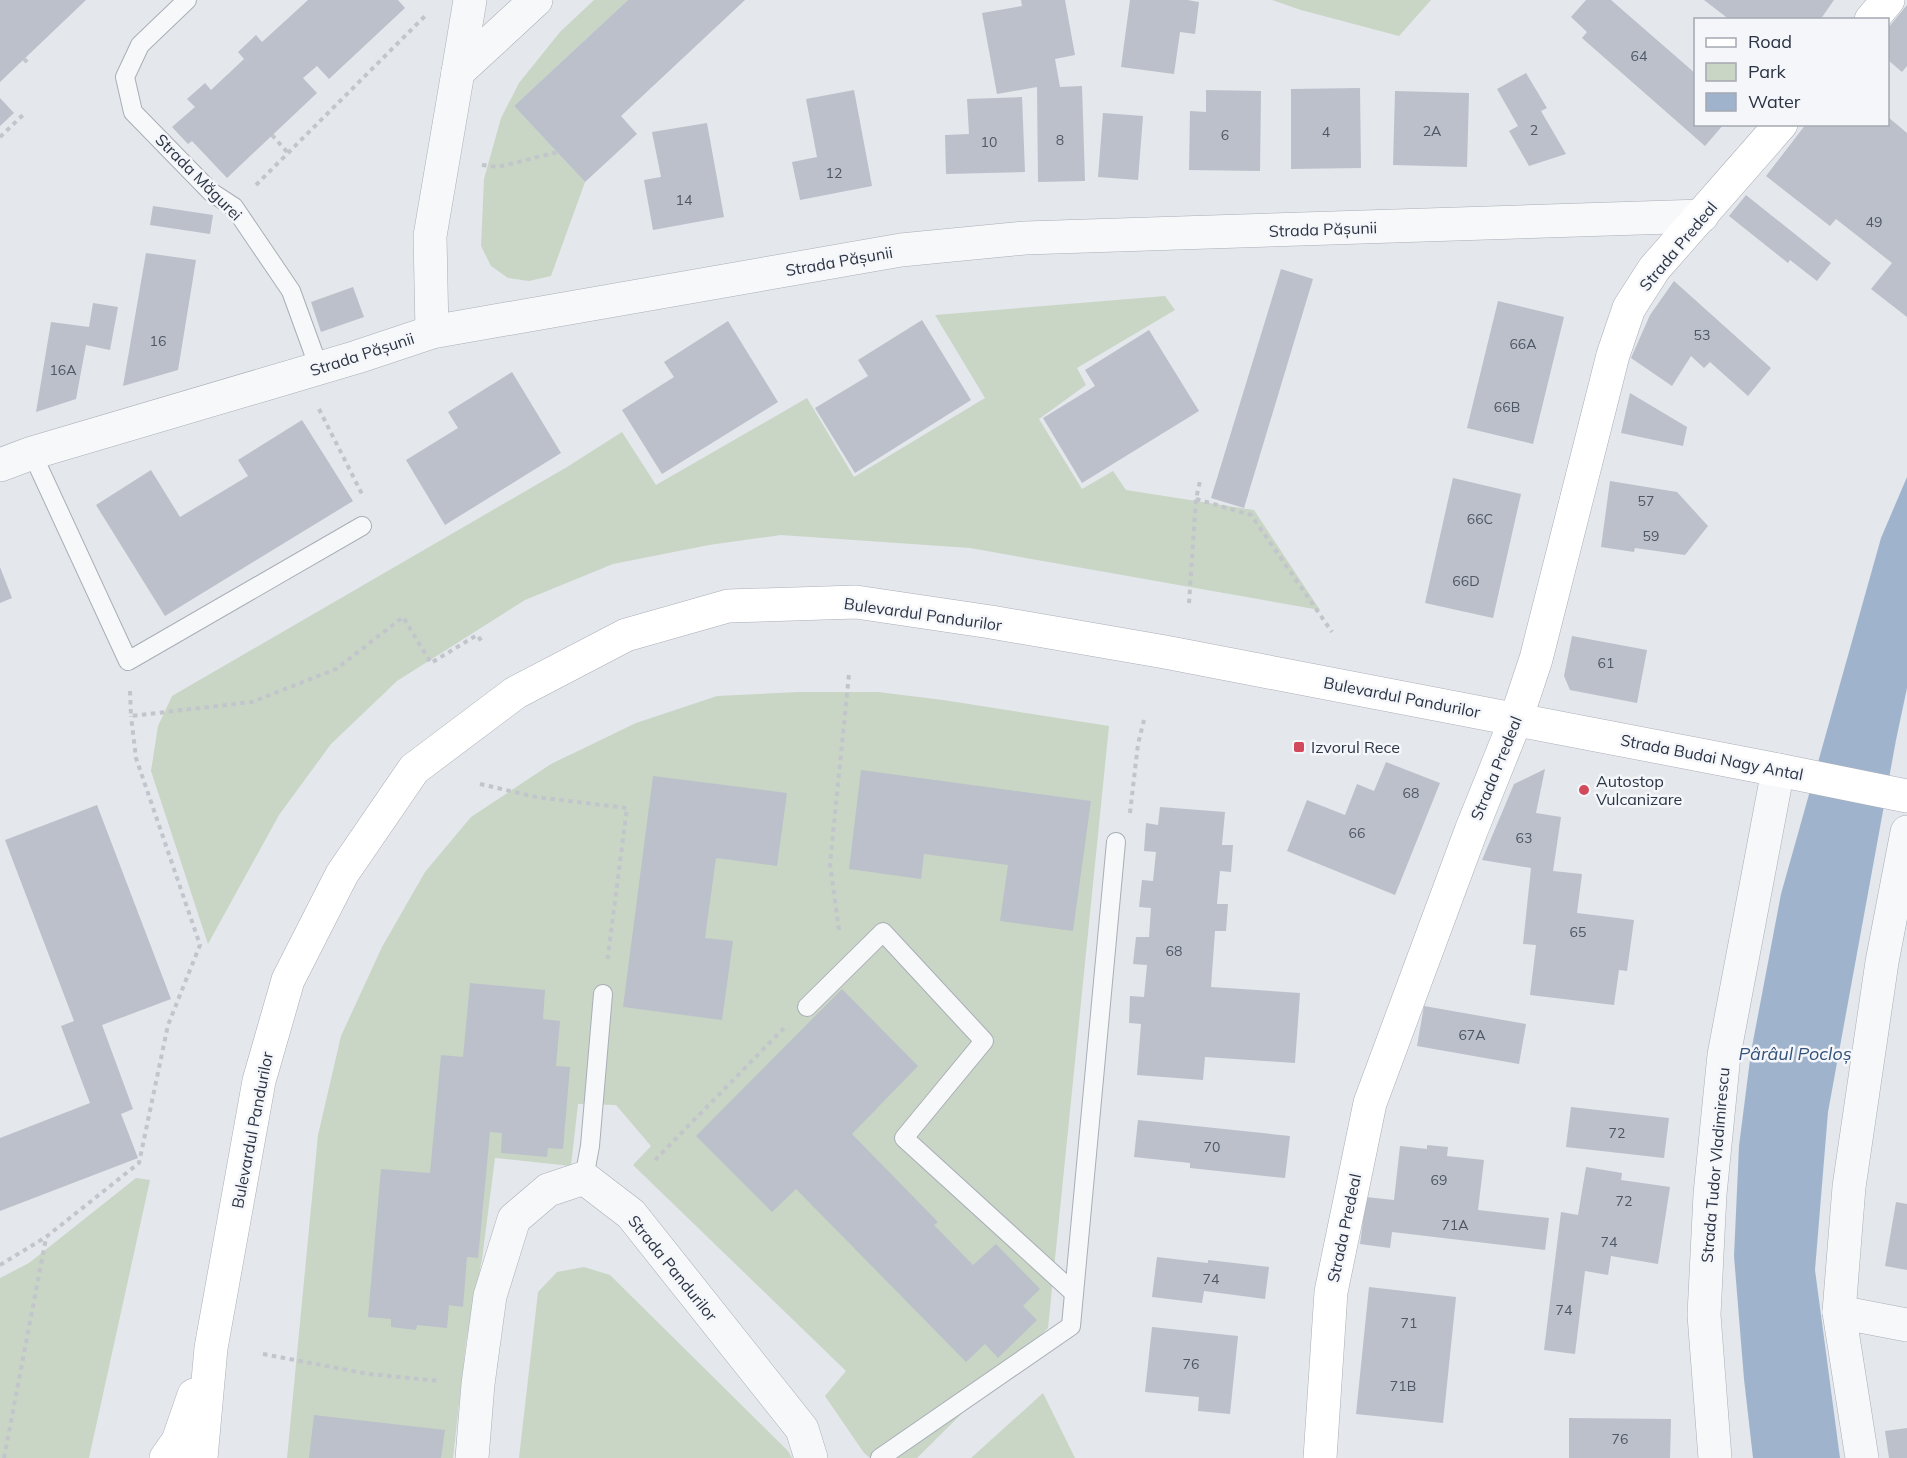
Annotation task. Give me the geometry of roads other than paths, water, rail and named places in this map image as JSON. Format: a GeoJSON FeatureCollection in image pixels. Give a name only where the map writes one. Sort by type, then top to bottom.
{"type":"FeatureCollection","features":[{"type":"Feature","properties":{"kind":"main road"},"geometry":{"type":"LineString","coordinates":[[1873,18],[1888,0]]}},
{"type":"Feature","properties":{"kind":"main road","name":"Strada Predeal"},"geometry":{"type":"LineString","coordinates":[[1320,1458],[1331,1293],[1370,1103],[1471,831],[1516,719],[1536,659],[1613,355],[1629,308],[1654,269],[1778,126]]}},
{"type":"Feature","properties":{"kind":"main road","name":"Bulevardul Pandurilor"},"geometry":{"type":"LineString","coordinates":[[201,1458],[211,1348],[259,1081],[288,981],[342,874],[414,769],[515,693],[626,635],[728,606],[856,602],[991,622],[1165,652],[1516,719]]}},
{"type":"Feature","properties":{"kind":"main road","name":"Strada Budai Nagy Antal"},"geometry":{"type":"LineString","coordinates":[[1516,719],[1906,796]]}},
{"type":"Feature","properties":{"kind":"main road"},"geometry":{"type":"LineString","coordinates":[[166,1458],[178,1441],[211,1348]]}},
{"type":"Feature","properties":{"kind":"street"},"geometry":{"type":"LineString","coordinates":[[432,332],[430,236],[470,0]]}},
{"type":"Feature","properties":{"kind":"street"},"geometry":{"type":"LineString","coordinates":[[458,72],[536,0]]}},
{"type":"Feature","properties":{"kind":"street","name":"Strada Pășunii"},"geometry":{"type":"LineString","coordinates":[[0,465],[32,453],[432,332],[901,250],[1025,238],[1702,216]]}},
{"type":"Feature","properties":{"kind":"street","name":"Strada Tudor Vladimirescu"},"geometry":{"type":"LineString","coordinates":[[1715,1458],[1704,1316],[1711,1182],[1724,1055],[1792,772]]}},
{"type":"Feature","properties":{"kind":"street"},"geometry":{"type":"LineString","coordinates":[[1862,1458],[1839,1312],[1849,1186],[1882,962],[1907,832]]}},
{"type":"Feature","properties":{"kind":"street"},"geometry":{"type":"LineString","coordinates":[[472,1458],[478,1384],[490,1296],[514,1219],[548,1190],[584,1178]]}},
{"type":"Feature","properties":{"kind":"street","name":"Strada Pandurilor"},"geometry":{"type":"LineString","coordinates":[[584,1178],[631,1214],[802,1428],[811,1458]]}},
{"type":"Feature","properties":{"kind":"street"},"geometry":{"type":"LineString","coordinates":[[1839,1312],[1907,1325]]}},
{"type":"Feature","properties":{"kind":"lane","name":"Strada Măgurei"},"geometry":{"type":"LineString","coordinates":[[187,0],[140,45],[124,77],[133,112],[211,192],[234,207],[291,291],[319,368]]}},
{"type":"Feature","properties":{"kind":"lane"},"geometry":{"type":"LineString","coordinates":[[32,453],[128,661],[362,526]]}},
{"type":"Feature","properties":{"kind":"lane"},"geometry":{"type":"LineString","coordinates":[[880,1458],[1071,1326],[1116,842]]}},
{"type":"Feature","properties":{"kind":"lane"},"geometry":{"type":"LineString","coordinates":[[807,1007],[882,932],[984,1041],[904,1138],[1073,1292]]}},
{"type":"Feature","properties":{"kind":"lane"},"geometry":{"type":"LineString","coordinates":[[584,1178],[590,1146],[603,994]]}},
{"type":"Feature","properties":{"kind":"water","name":"Pârâul Pocloș"},"geometry":{"type":"Polygon","coordinates":[[[1907,477],[1907,688],[1828,1112],[1815,1270],[1840,1458],[1753,1458],[1734,1256],[1739,1146],[1751,1052],[1781,894],[1881,538],[1907,477]]]}},
{"type":"Feature","properties":{"kind":"place","name":"Izvorul Rece"},"geometry":{"type":"Point","coordinates":[1299,747]}},
{"type":"Feature","properties":{"kind":"place","name":"Autostop Vulcanizare"},"geometry":{"type":"Point","coordinates":[1584,790]}}]}
